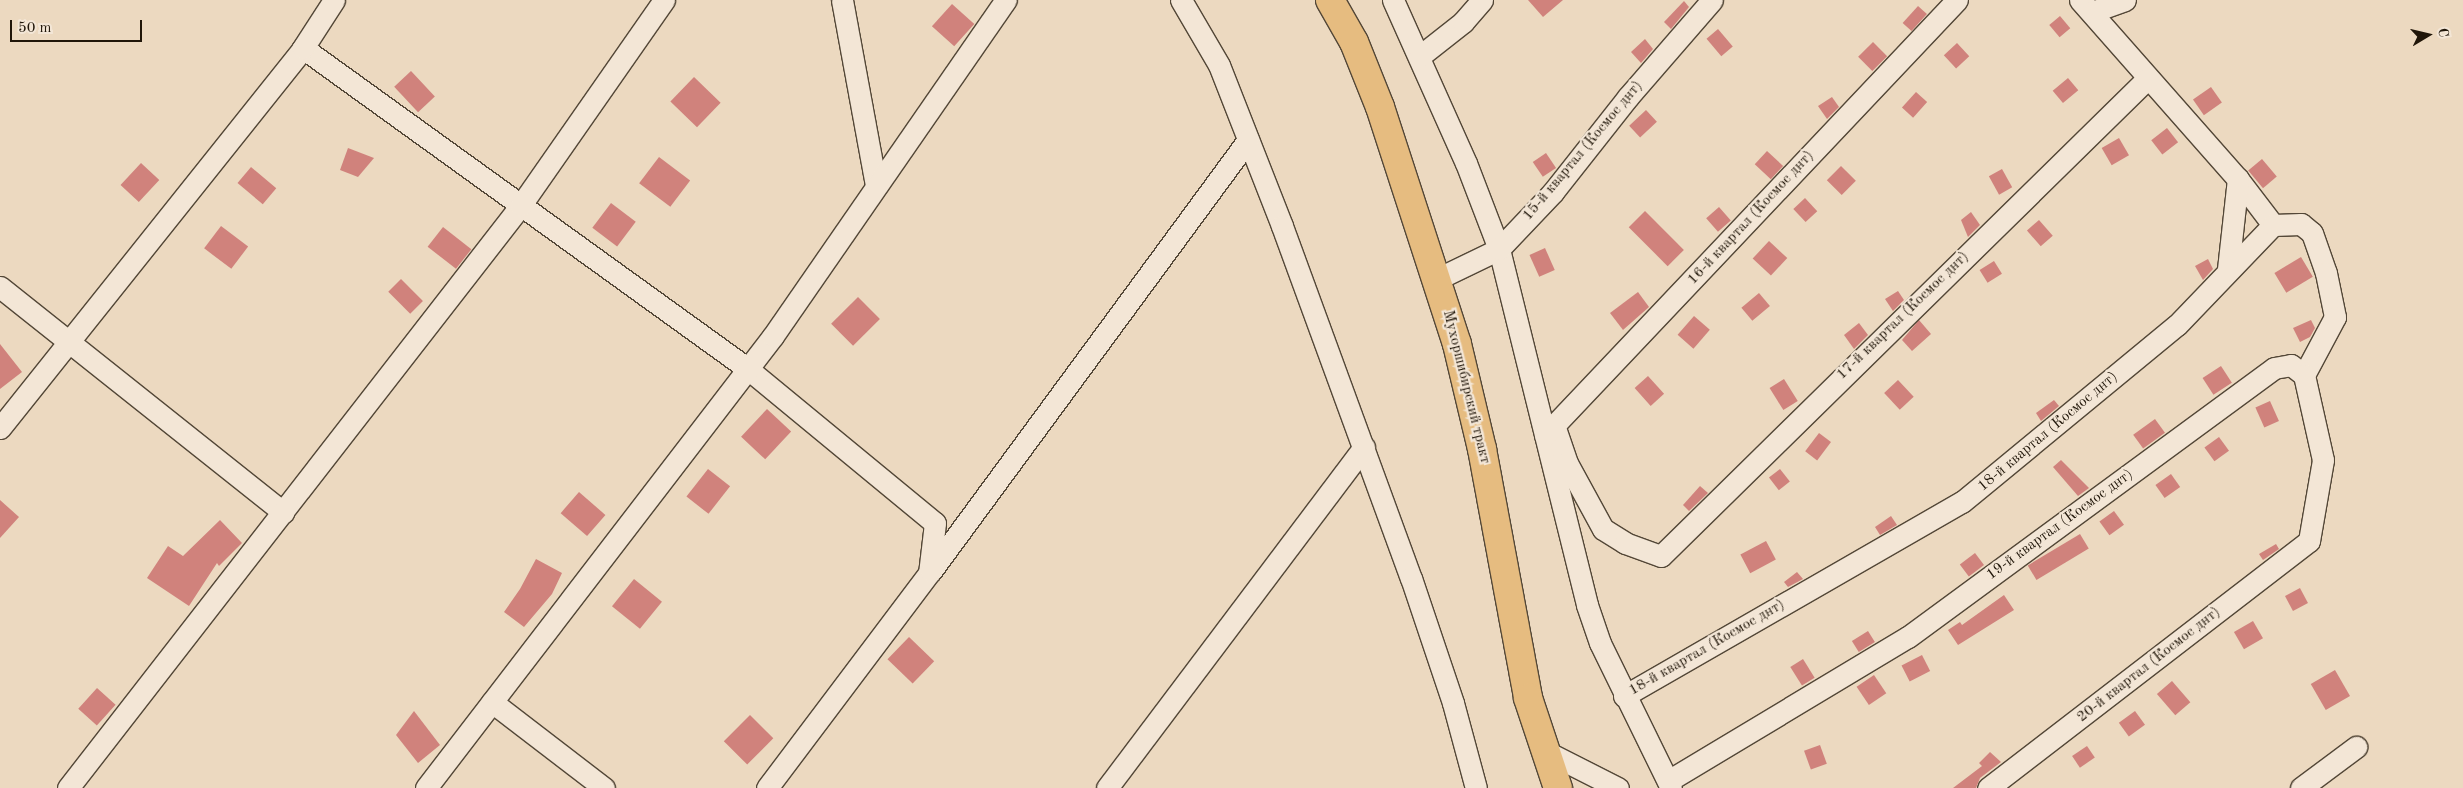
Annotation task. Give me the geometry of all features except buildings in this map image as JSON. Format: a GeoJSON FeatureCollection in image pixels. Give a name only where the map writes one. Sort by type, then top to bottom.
{"type":"FeatureCollection","features":[{"type":"Feature","properties":{"kind":"main road","name":"Мухоршибирский тракт"},"geometry":{"type":"LineString","coordinates":[[1330,0],[1354,42],[1367,72],[1436,279],[1469,392],[1528,698],[1543,750],[1558,788]]}},
{"type":"Feature","properties":{"kind":"street"},"geometry":{"type":"LineString","coordinates":[[0,428],[303,48],[334,0]]}},
{"type":"Feature","properties":{"kind":"street"},"geometry":{"type":"LineString","coordinates":[[68,788],[520,205],[664,0]]}},
{"type":"Feature","properties":{"kind":"street"},"geometry":{"type":"LineString","coordinates":[[842,0],[876,185]]}},
{"type":"Feature","properties":{"kind":"street"},"geometry":{"type":"LineString","coordinates":[[426,788],[748,369],[1006,0]]}},
{"type":"Feature","properties":{"kind":"street"},"geometry":{"type":"LineString","coordinates":[[1181,0],[1219,65],[1364,447],[1453,703],[1476,788]]}},
{"type":"Feature","properties":{"kind":"street"},"geometry":{"type":"LineString","coordinates":[[1393,0],[1420,56],[1499,250],[1549,430],[1587,605],[1624,696],[1669,785]]}},
{"type":"Feature","properties":{"kind":"street"},"geometry":{"type":"LineString","coordinates":[[1420,56],[1463,22],[1482,0]]}},
{"type":"Feature","properties":{"kind":"street","name":"15-й квартал (Космос днт)"},"geometry":{"type":"LineString","coordinates":[[1436,279],[1499,250],[1554,192],[1628,97],[1712,0]]}},
{"type":"Feature","properties":{"kind":"street","name":"16-й квартал (Космос днт)"},"geometry":{"type":"LineString","coordinates":[[1549,430],[1958,0]]}},
{"type":"Feature","properties":{"kind":"street"},"geometry":{"type":"LineString","coordinates":[[2086,6],[2125,0]]}},
{"type":"Feature","properties":{"kind":"street"},"geometry":{"type":"LineString","coordinates":[[2086,6],[2238,179],[2273,225],[2301,224],[2312,233],[2326,273],[2335,317],[2304,374]]}},
{"type":"Feature","properties":{"kind":"street"},"geometry":{"type":"LineString","coordinates":[[303,48],[748,369],[935,522],[929,573]]}},
{"type":"Feature","properties":{"kind":"street","name":"17-й квартал (Космос днт)"},"geometry":{"type":"LineString","coordinates":[[1549,430],[1603,529],[1625,543],[1661,556],[2148,78]]}},
{"type":"Feature","properties":{"kind":"street"},"geometry":{"type":"LineString","coordinates":[[767,788],[929,573],[1248,140]]}},
{"type":"Feature","properties":{"kind":"street"},"geometry":{"type":"LineString","coordinates":[[2228,269],[2238,179]]}},
{"type":"Feature","properties":{"kind":"street","name":"18-й квартал (Космос днт)"},"geometry":{"type":"LineString","coordinates":[[1624,696],[1962,502],[2177,325],[2228,269],[2273,225]]}},
{"type":"Feature","properties":{"kind":"street"},"geometry":{"type":"LineString","coordinates":[[0,287],[283,512]]}},
{"type":"Feature","properties":{"kind":"street","name":"19-й квартал (Космос днт)"},"geometry":{"type":"LineString","coordinates":[[1669,785],[1908,637],[2274,368],[2291,365],[2304,374]]}},
{"type":"Feature","properties":{"kind":"street","name":"20-й квартал (Космос днт)"},"geometry":{"type":"LineString","coordinates":[[1988,788],[2309,541],[2323,460],[2304,374]]}},
{"type":"Feature","properties":{"kind":"street"},"geometry":{"type":"LineString","coordinates":[[1107,788],[1364,447]]}},
{"type":"Feature","properties":{"kind":"street"},"geometry":{"type":"LineString","coordinates":[[492,702],[604,788]]}},
{"type":"Feature","properties":{"kind":"street"},"geometry":{"type":"LineString","coordinates":[[2301,788],[2356,748]]}},
{"type":"Feature","properties":{"kind":"street"},"geometry":{"type":"LineString","coordinates":[[1543,750],[1618,788]]}}]}
